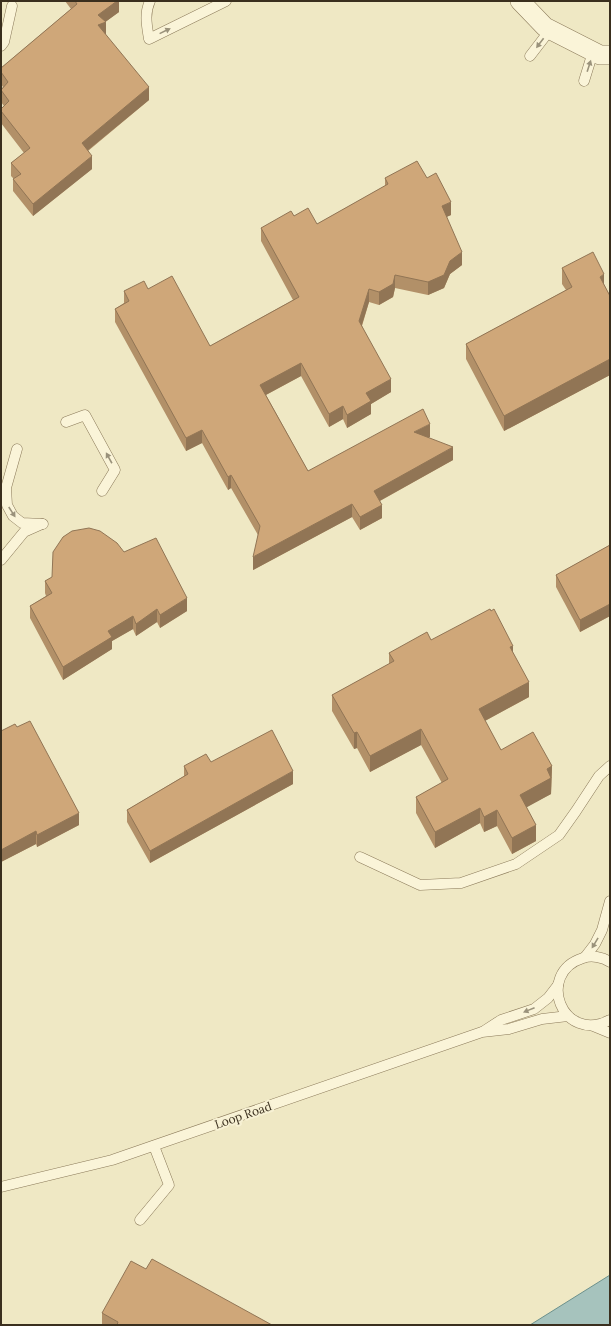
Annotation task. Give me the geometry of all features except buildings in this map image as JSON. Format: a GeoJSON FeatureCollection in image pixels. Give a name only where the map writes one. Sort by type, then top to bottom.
{"type":"FeatureCollection","features":[{"type":"Feature","properties":{"kind":"street"},"geometry":{"type":"LineString","coordinates":[[520,1],[545,27],[602,53]]}},
{"type":"Feature","properties":{"kind":"lane"},"geometry":{"type":"LineString","coordinates":[[150,1],[147,8],[146,18],[149,39],[226,1]]}},
{"type":"Feature","properties":{"kind":"lane"},"geometry":{"type":"LineString","coordinates":[[1,46],[4,42],[12,6]]}},
{"type":"Feature","properties":{"kind":"lane"},"geometry":{"type":"LineString","coordinates":[[530,56],[550,30]]}},
{"type":"Feature","properties":{"kind":"lane"},"geometry":{"type":"LineString","coordinates":[[584,81],[602,53]]}},
{"type":"Feature","properties":{"kind":"lane"},"geometry":{"type":"LineString","coordinates":[[66,422],[85,415],[116,470],[102,491]]}},
{"type":"Feature","properties":{"kind":"lane"},"geometry":{"type":"LineString","coordinates":[[1,502],[17,449]]}},
{"type":"Feature","properties":{"kind":"lane"},"geometry":{"type":"LineString","coordinates":[[1,560],[24,532],[43,524],[22,523],[14,516],[7,505],[6,488]]}},
{"type":"Feature","properties":{"kind":"lane"},"geometry":{"type":"LineString","coordinates":[[360,857],[420,885],[461,883],[516,864],[559,834],[599,776],[610,766]]}},
{"type":"Feature","properties":{"kind":"lane"},"geometry":{"type":"LineString","coordinates":[[585,957],[595,944],[602,930],[610,901]]}},
{"type":"Feature","properties":{"kind":"lane"},"geometry":{"type":"LineString","coordinates":[[585,957],[596,957],[610,962]]}},
{"type":"Feature","properties":{"kind":"lane","name":"Loop Road"},"geometry":{"type":"LineString","coordinates":[[482,1032],[501,1020],[534,1009],[548,998],[558,985],[561,975],[567,967],[585,957]]}},
{"type":"Feature","properties":{"kind":"lane"},"geometry":{"type":"LineString","coordinates":[[558,985],[558,996],[561,1007],[568,1016],[583,1024],[610,1033]]}},
{"type":"Feature","properties":{"kind":"lane","name":"Loop Road"},"geometry":{"type":"LineString","coordinates":[[1,1187],[112,1160],[482,1032],[509,1028],[542,1019],[568,1016]]}},
{"type":"Feature","properties":{"kind":"lane"},"geometry":{"type":"LineString","coordinates":[[591,1026],[602,1024],[610,1020]]}},
{"type":"Feature","properties":{"kind":"lane"},"geometry":{"type":"LineString","coordinates":[[140,1220],[169,1185],[154,1146]]}},
{"type":"Feature","properties":{"kind":"water"},"geometry":{"type":"Polygon","coordinates":[[[610,1275],[610,1325],[530,1325],[610,1275]]]}}]}
